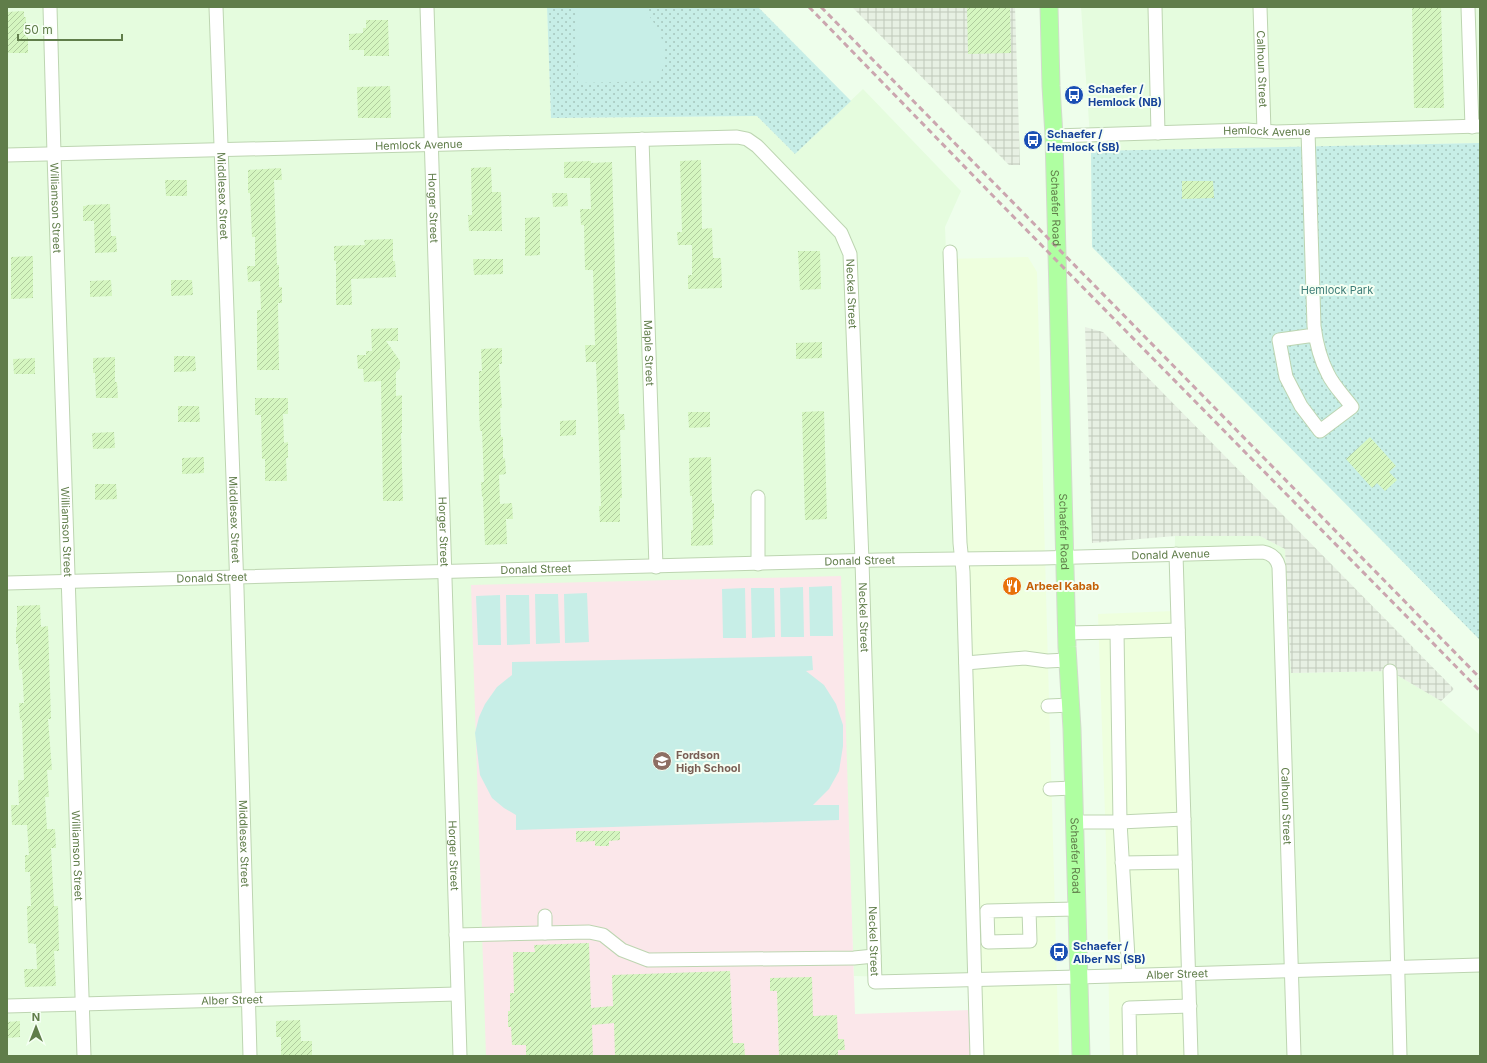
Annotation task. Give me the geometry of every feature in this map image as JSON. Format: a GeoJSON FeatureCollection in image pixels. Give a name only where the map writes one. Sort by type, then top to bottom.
{"type":"FeatureCollection","features":[{"type":"Feature","properties":{"kind":"main road","name":"Schaefer Road"},"geometry":{"type":"LineString","coordinates":[[1049,7],[1054,136],[1066,633],[1071,705],[1080,1056]]}},
{"type":"Feature","properties":{"kind":"street","name":"Williamson Street"},"geometry":{"type":"LineString","coordinates":[[50,7],[84,1056]]}},
{"type":"Feature","properties":{"kind":"street","name":"Middlesex Street"},"geometry":{"type":"LineString","coordinates":[[216,7],[236,576],[250,1056]]}},
{"type":"Feature","properties":{"kind":"street","name":"Horger Street"},"geometry":{"type":"LineString","coordinates":[[427,7],[460,1056]]}},
{"type":"Feature","properties":{"kind":"street"},"geometry":{"type":"LineString","coordinates":[[1155,7],[1158,133]]}},
{"type":"Feature","properties":{"kind":"street","name":"Calhoun Street"},"geometry":{"type":"LineString","coordinates":[[1260,7],[1264,131]]}},
{"type":"Feature","properties":{"kind":"street"},"geometry":{"type":"LineString","coordinates":[[1468,7],[1476,126]]}},
{"type":"Feature","properties":{"kind":"street","name":"Hemlock Avenue"},"geometry":{"type":"LineString","coordinates":[[1054,136],[1246,130],[1308,131],[1476,126]]}},
{"type":"Feature","properties":{"kind":"street"},"geometry":{"type":"LineString","coordinates":[[1308,131],[1315,335],[1317,346],[1328,375],[1352,407],[1320,431],[1301,406],[1286,377],[1279,340],[1315,335]]}},
{"type":"Feature","properties":{"kind":"street","name":"Hemlock Avenue"},"geometry":{"type":"LineString","coordinates":[[7,155],[432,143],[743,138],[757,146],[806,197]]}},
{"type":"Feature","properties":{"kind":"street","name":"Maple Street"},"geometry":{"type":"LineString","coordinates":[[642,139],[656,567]]}},
{"type":"Feature","properties":{"kind":"street","name":"Neckel Street"},"geometry":{"type":"LineString","coordinates":[[806,197],[841,233],[850,254],[862,561],[875,982]]}},
{"type":"Feature","properties":{"kind":"street"},"geometry":{"type":"LineString","coordinates":[[950,252],[960,543],[966,663],[977,1056]]}},
{"type":"Feature","properties":{"kind":"street"},"geometry":{"type":"LineString","coordinates":[[758,497],[758,564]]}},
{"type":"Feature","properties":{"kind":"street","name":"Donald Avenue"},"geometry":{"type":"LineString","coordinates":[[1065,557],[1263,552],[1269,553],[1275,558]]}},
{"type":"Feature","properties":{"kind":"street"},"geometry":{"type":"LineString","coordinates":[[1176,554],[1191,1056]]}},
{"type":"Feature","properties":{"kind":"street","name":"Donald Street"},"geometry":{"type":"LineString","coordinates":[[7,583],[236,576],[1065,557]]}},
{"type":"Feature","properties":{"kind":"street","name":"Calhoun Street"},"geometry":{"type":"LineString","coordinates":[[1275,558],[1279,567],[1294,1056]]}},
{"type":"Feature","properties":{"kind":"street"},"geometry":{"type":"LineString","coordinates":[[1066,633],[1178,630]]}},
{"type":"Feature","properties":{"kind":"street"},"geometry":{"type":"LineString","coordinates":[[1117,632],[1120,822],[1129,976]]}},
{"type":"Feature","properties":{"kind":"street"},"geometry":{"type":"LineString","coordinates":[[966,663],[1025,658],[1046,661],[1068,660]]}},
{"type":"Feature","properties":{"kind":"street"},"geometry":{"type":"LineString","coordinates":[[1390,671],[1400,1056]]}},
{"type":"Feature","properties":{"kind":"street"},"geometry":{"type":"LineString","coordinates":[[1048,706],[1071,705]]}},
{"type":"Feature","properties":{"kind":"street"},"geometry":{"type":"LineString","coordinates":[[1050,789],[1073,788]]}},
{"type":"Feature","properties":{"kind":"street"},"geometry":{"type":"LineString","coordinates":[[1074,822],[1120,822],[1184,819]]}},
{"type":"Feature","properties":{"kind":"street"},"geometry":{"type":"LineString","coordinates":[[1122,863],[1185,862]]}},
{"type":"Feature","properties":{"kind":"street"},"geometry":{"type":"LineString","coordinates":[[1029,910],[1077,909]]}},
{"type":"Feature","properties":{"kind":"street"},"geometry":{"type":"LineString","coordinates":[[545,916],[545,933]]}},
{"type":"Feature","properties":{"kind":"street"},"geometry":{"type":"LineString","coordinates":[[456,935],[589,932],[603,935],[622,950],[648,960],[854,958],[874,956]]}},
{"type":"Feature","properties":{"kind":"street","name":"Alber Street"},"geometry":{"type":"LineString","coordinates":[[875,982],[1480,965]]}},
{"type":"Feature","properties":{"kind":"street","name":"Alber Street"},"geometry":{"type":"LineString","coordinates":[[7,1006],[457,994]]}},
{"type":"Feature","properties":{"kind":"street"},"geometry":{"type":"LineString","coordinates":[[1130,1056],[1128,1008],[1190,1006]]}},
{"type":"Feature","properties":{"kind":"shaded area"},"geometry":{"type":"Polygon","coordinates":[[[7,7],[547,7],[551,118],[757,116],[795,154],[863,89],[961,191],[945,227],[975,979],[854,976],[838,577],[487,1056],[7,1056],[7,7]]]}},
{"type":"Feature","properties":{"kind":"shaded area"},"geometry":{"type":"Polygon","coordinates":[[[852,7],[1015,7],[1020,165],[1009,165],[852,7]]]}},
{"type":"Feature","properties":{"kind":"shaded area"},"geometry":{"type":"Polygon","coordinates":[[[1081,7],[1480,7],[1480,143],[1091,151],[1081,7]]]}},
{"type":"Feature","properties":{"kind":"shaded area"},"geometry":{"type":"Polygon","coordinates":[[[1028,257],[1037,272],[1059,1056],[976,1056],[946,259],[1028,257]]]}},
{"type":"Feature","properties":{"kind":"shaded area"},"geometry":{"type":"Polygon","coordinates":[[[1085,327],[1103,332],[1454,689],[1441,701],[1390,671],[1291,673],[1285,549],[1260,536],[1175,536],[1092,543],[1085,327]]]}},
{"type":"Feature","properties":{"kind":"shaded area"},"geometry":{"type":"Polygon","coordinates":[[[1175,536],[1260,536],[1285,549],[1291,673],[1390,671],[1441,701],[1480,735],[1480,1056],[1190,1056],[1174,611],[1175,536]]]}},
{"type":"Feature","properties":{"kind":"shaded area","name":"Fordson High School"},"geometry":{"type":"Polygon","coordinates":[[[841,576],[855,1014],[971,1010],[973,1056],[486,1056],[471,585],[841,576]]]}},
{"type":"Feature","properties":{"kind":"shaded area"},"geometry":{"type":"Polygon","coordinates":[[[1174,611],[1190,1056],[1110,1056],[1106,843],[1098,614],[1174,611]]]}},
{"type":"Feature","properties":{"kind":"green space"},"geometry":{"type":"Polygon","coordinates":[[[547,7],[758,7],[851,101],[795,154],[757,116],[551,118],[547,7]]]}},
{"type":"Feature","properties":{"kind":"green space"},"geometry":{"type":"Polygon","coordinates":[[[575,7],[643,8],[660,33],[663,42],[664,61],[662,71],[657,81],[578,83],[575,7]]]}},
{"type":"Feature","properties":{"kind":"green space","name":"Hemlock Park"},"geometry":{"type":"Polygon","coordinates":[[[1480,143],[1480,640],[1092,247],[1091,151],[1480,143]]]}},
{"type":"Feature","properties":{"kind":"green space"},"geometry":{"type":"Polygon","coordinates":[[[832,586],[833,636],[810,636],[809,587],[832,586]]]}},
{"type":"Feature","properties":{"kind":"green space"},"geometry":{"type":"Polygon","coordinates":[[[803,587],[804,637],[781,637],[780,588],[803,587]]]}},
{"type":"Feature","properties":{"kind":"green space"},"geometry":{"type":"Polygon","coordinates":[[[745,588],[746,638],[723,638],[722,589],[745,588]]]}},
{"type":"Feature","properties":{"kind":"green space"},"geometry":{"type":"Polygon","coordinates":[[[751,588],[774,588],[775,637],[752,638],[751,588]]]}},
{"type":"Feature","properties":{"kind":"green space"},"geometry":{"type":"Polygon","coordinates":[[[587,593],[589,642],[565,643],[564,594],[587,593]]]}},
{"type":"Feature","properties":{"kind":"green space"},"geometry":{"type":"Polygon","coordinates":[[[535,594],[558,594],[560,643],[536,644],[535,594]]]}},
{"type":"Feature","properties":{"kind":"green space"},"geometry":{"type":"Polygon","coordinates":[[[500,595],[501,645],[478,645],[476,596],[500,595]]]}},
{"type":"Feature","properties":{"kind":"green space"},"geometry":{"type":"Polygon","coordinates":[[[506,595],[529,595],[530,644],[507,645],[506,595]]]}},
{"type":"Feature","properties":{"kind":"green space"},"geometry":{"type":"Polygon","coordinates":[[[812,656],[813,670],[806,671],[824,685],[836,704],[843,725],[843,746],[839,771],[829,789],[813,805],[839,805],[839,820],[516,830],[516,815],[504,808],[492,798],[480,775],[475,733],[479,717],[485,704],[497,687],[512,675],[512,662],[812,656]]]}},
{"type":"Feature","properties":{"kind":"building"},"geometry":{"type":"Polygon","coordinates":[[[967,7],[1010,7],[1011,53],[968,54],[967,7]]]}},
{"type":"Feature","properties":{"kind":"building"},"geometry":{"type":"Polygon","coordinates":[[[1412,7],[1441,7],[1444,108],[1414,108],[1412,7]]]}},
{"type":"Feature","properties":{"kind":"building"},"geometry":{"type":"Polygon","coordinates":[[[24,11],[24,17],[26,17],[26,37],[28,37],[28,53],[7,53],[7,12],[24,11]]]}},
{"type":"Feature","properties":{"kind":"building"},"geometry":{"type":"Polygon","coordinates":[[[366,20],[388,20],[389,56],[364,56],[364,50],[349,50],[349,34],[363,33],[363,28],[366,28],[366,20]]]}},
{"type":"Feature","properties":{"kind":"building"},"geometry":{"type":"Polygon","coordinates":[[[390,86],[391,118],[358,118],[357,87],[390,86]]]}},
{"type":"Feature","properties":{"kind":"building"},"geometry":{"type":"Polygon","coordinates":[[[701,160],[702,229],[712,228],[713,258],[721,258],[722,288],[688,289],[688,275],[692,275],[692,245],[678,245],[677,232],[682,232],[680,161],[701,160]]]}},
{"type":"Feature","properties":{"kind":"building"},"geometry":{"type":"Polygon","coordinates":[[[591,161],[591,163],[612,162],[619,414],[624,414],[625,430],[620,430],[622,498],[620,498],[620,522],[600,522],[599,506],[601,506],[596,362],[586,362],[585,345],[595,345],[593,270],[585,270],[584,225],[581,225],[580,209],[591,209],[590,178],[564,178],[564,162],[591,161]]]}},
{"type":"Feature","properties":{"kind":"building"},"geometry":{"type":"Polygon","coordinates":[[[491,167],[492,192],[501,192],[502,231],[469,231],[468,215],[472,215],[471,168],[491,167]]]}},
{"type":"Feature","properties":{"kind":"building"},"geometry":{"type":"Polygon","coordinates":[[[281,168],[282,180],[274,180],[277,265],[279,265],[279,287],[282,287],[282,303],[278,303],[279,370],[257,370],[257,310],[261,310],[260,281],[248,282],[247,266],[255,266],[255,237],[252,237],[250,193],[248,193],[248,170],[281,168]]]}},
{"type":"Feature","properties":{"kind":"building"},"geometry":{"type":"Polygon","coordinates":[[[165,180],[187,180],[187,196],[166,196],[165,180]]]}},
{"type":"Feature","properties":{"kind":"building"},"geometry":{"type":"Polygon","coordinates":[[[1182,181],[1213,181],[1214,198],[1182,199],[1182,181]]]}},
{"type":"Feature","properties":{"kind":"building"},"geometry":{"type":"Polygon","coordinates":[[[552,193],[567,193],[568,206],[553,207],[552,193]]]}},
{"type":"Feature","properties":{"kind":"building"},"geometry":{"type":"Polygon","coordinates":[[[110,204],[111,236],[116,236],[117,252],[95,253],[94,221],[83,221],[83,206],[110,204]]]}},
{"type":"Feature","properties":{"kind":"building"},"geometry":{"type":"Polygon","coordinates":[[[540,217],[540,255],[525,256],[525,218],[540,217]]]}},
{"type":"Feature","properties":{"kind":"building"},"geometry":{"type":"Polygon","coordinates":[[[393,239],[393,261],[395,261],[396,277],[351,279],[352,305],[336,305],[336,261],[334,261],[334,246],[365,245],[364,240],[393,239]]]}},
{"type":"Feature","properties":{"kind":"building"},"geometry":{"type":"Polygon","coordinates":[[[798,251],[820,251],[821,289],[800,290],[798,251]]]}},
{"type":"Feature","properties":{"kind":"building"},"geometry":{"type":"Polygon","coordinates":[[[33,256],[33,298],[11,299],[11,257],[33,256]]]}},
{"type":"Feature","properties":{"kind":"building"},"geometry":{"type":"Polygon","coordinates":[[[473,259],[503,259],[503,274],[474,275],[473,259]]]}},
{"type":"Feature","properties":{"kind":"building"},"geometry":{"type":"Polygon","coordinates":[[[111,280],[112,296],[90,297],[90,281],[111,280]]]}},
{"type":"Feature","properties":{"kind":"building"},"geometry":{"type":"Polygon","coordinates":[[[171,280],[192,280],[193,295],[171,296],[171,280]]]}},
{"type":"Feature","properties":{"kind":"building"},"geometry":{"type":"Polygon","coordinates":[[[398,328],[398,341],[386,341],[400,361],[400,368],[396,372],[396,396],[402,395],[401,433],[403,501],[383,501],[381,381],[364,382],[363,369],[358,369],[357,355],[366,355],[366,351],[372,351],[371,329],[398,328]]]}},
{"type":"Feature","properties":{"kind":"building"},"geometry":{"type":"Polygon","coordinates":[[[822,342],[822,358],[796,359],[796,343],[822,342]]]}},
{"type":"Feature","properties":{"kind":"building"},"geometry":{"type":"Polygon","coordinates":[[[502,348],[502,364],[499,364],[502,408],[500,408],[501,437],[503,437],[503,459],[505,458],[506,474],[499,475],[500,504],[512,503],[513,519],[506,519],[507,544],[485,545],[481,482],[484,482],[482,431],[480,431],[479,409],[479,371],[482,371],[481,349],[502,348]]]}},
{"type":"Feature","properties":{"kind":"building"},"geometry":{"type":"Polygon","coordinates":[[[174,356],[195,356],[196,371],[174,372],[174,356]]]}},
{"type":"Feature","properties":{"kind":"building"},"geometry":{"type":"Polygon","coordinates":[[[115,357],[115,382],[117,382],[118,398],[96,398],[93,358],[115,357]]]}},
{"type":"Feature","properties":{"kind":"building"},"geometry":{"type":"Polygon","coordinates":[[[35,358],[35,374],[14,374],[13,359],[35,358]]]}},
{"type":"Feature","properties":{"kind":"building"},"geometry":{"type":"Polygon","coordinates":[[[255,398],[288,398],[288,414],[283,414],[284,443],[288,442],[288,458],[286,458],[287,481],[265,481],[265,459],[262,459],[261,415],[255,415],[255,398]]]}},
{"type":"Feature","properties":{"kind":"building"},"geometry":{"type":"Polygon","coordinates":[[[178,406],[199,406],[200,422],[178,422],[178,406]]]}},
{"type":"Feature","properties":{"kind":"building"},"geometry":{"type":"Polygon","coordinates":[[[824,411],[827,519],[805,520],[802,412],[824,411]]]}},
{"type":"Feature","properties":{"kind":"building"},"geometry":{"type":"Polygon","coordinates":[[[688,412],[710,412],[710,427],[689,428],[688,412]]]}},
{"type":"Feature","properties":{"kind":"building"},"geometry":{"type":"Polygon","coordinates":[[[576,420],[576,435],[560,436],[560,421],[576,420]]]}},
{"type":"Feature","properties":{"kind":"building"},"geometry":{"type":"Polygon","coordinates":[[[114,432],[115,448],[93,449],[92,433],[114,432]]]}},
{"type":"Feature","properties":{"kind":"building"},"geometry":{"type":"Polygon","coordinates":[[[1370,437],[1396,466],[1389,472],[1397,480],[1385,491],[1377,483],[1372,488],[1346,459],[1370,437]]]}},
{"type":"Feature","properties":{"kind":"building"},"geometry":{"type":"Polygon","coordinates":[[[204,457],[204,473],[182,474],[182,458],[204,457]]]}},
{"type":"Feature","properties":{"kind":"building"},"geometry":{"type":"Polygon","coordinates":[[[711,457],[712,503],[714,503],[714,519],[712,519],[713,545],[691,546],[691,530],[693,530],[689,458],[711,457]]]}},
{"type":"Feature","properties":{"kind":"building"},"geometry":{"type":"Polygon","coordinates":[[[95,484],[116,484],[117,499],[95,500],[95,484]]]}},
{"type":"Feature","properties":{"kind":"building"},"geometry":{"type":"Polygon","coordinates":[[[40,605],[41,627],[48,626],[51,719],[48,719],[52,770],[47,770],[49,797],[45,797],[47,829],[55,829],[56,848],[51,848],[54,906],[58,906],[59,951],[54,951],[56,986],[25,987],[24,969],[37,969],[36,944],[28,943],[27,906],[31,906],[30,872],[25,872],[25,855],[29,855],[27,825],[12,825],[11,805],[19,805],[18,780],[24,780],[22,720],[20,720],[19,703],[24,703],[22,669],[19,670],[18,644],[16,644],[16,627],[17,606],[40,605]]]}},
{"type":"Feature","properties":{"kind":"building"},"geometry":{"type":"Polygon","coordinates":[[[576,831],[620,831],[620,840],[609,841],[609,846],[595,846],[595,841],[576,842],[576,831]]]}},
{"type":"Feature","properties":{"kind":"building"},"geometry":{"type":"Polygon","coordinates":[[[589,943],[591,1008],[613,1006],[612,975],[730,971],[733,1043],[744,1043],[745,1056],[615,1056],[614,1023],[592,1025],[593,1056],[526,1056],[526,1045],[512,1045],[511,1027],[508,1027],[510,993],[514,993],[513,952],[535,952],[534,945],[589,943]]]}},
{"type":"Feature","properties":{"kind":"building"},"geometry":{"type":"Polygon","coordinates":[[[812,977],[813,1016],[837,1015],[838,1039],[844,1039],[845,1050],[838,1050],[838,1056],[779,1056],[777,991],[770,991],[770,978],[812,977]]]}},
{"type":"Feature","properties":{"kind":"building"},"geometry":{"type":"Polygon","coordinates":[[[300,1020],[301,1041],[312,1041],[312,1056],[281,1056],[281,1037],[276,1037],[276,1021],[300,1020]]]}},
{"type":"Feature","properties":{"kind":"building"},"geometry":{"type":"Polygon","coordinates":[[[20,1021],[20,1037],[7,1038],[7,1022],[20,1021]]]}},
{"type":"Feature","properties":{"kind":"railway"},"geometry":{"type":"LineString","coordinates":[[809,7],[1480,691]]}},
{"type":"Feature","properties":{"kind":"railway"},"geometry":{"type":"LineString","coordinates":[[821,7],[1480,678]]}},
{"type":"Feature","properties":{"kind":"place","name":"Schaefer / Hemlock (NB)"},"geometry":{"type":"Point","coordinates":[1074,95]}},
{"type":"Feature","properties":{"kind":"place","name":"Schaefer / Hemlock (SB)"},"geometry":{"type":"Point","coordinates":[1033,140]}},
{"type":"Feature","properties":{"kind":"place","name":"Arbeel Kabab"},"geometry":{"type":"Point","coordinates":[1012,586]}},
{"type":"Feature","properties":{"kind":"place","name":"Fordson High School"},"geometry":{"type":"Point","coordinates":[662,761]}},
{"type":"Feature","properties":{"kind":"place","name":"Schaefer / Alber NS (SB)"},"geometry":{"type":"Point","coordinates":[1059,952]}}]}
